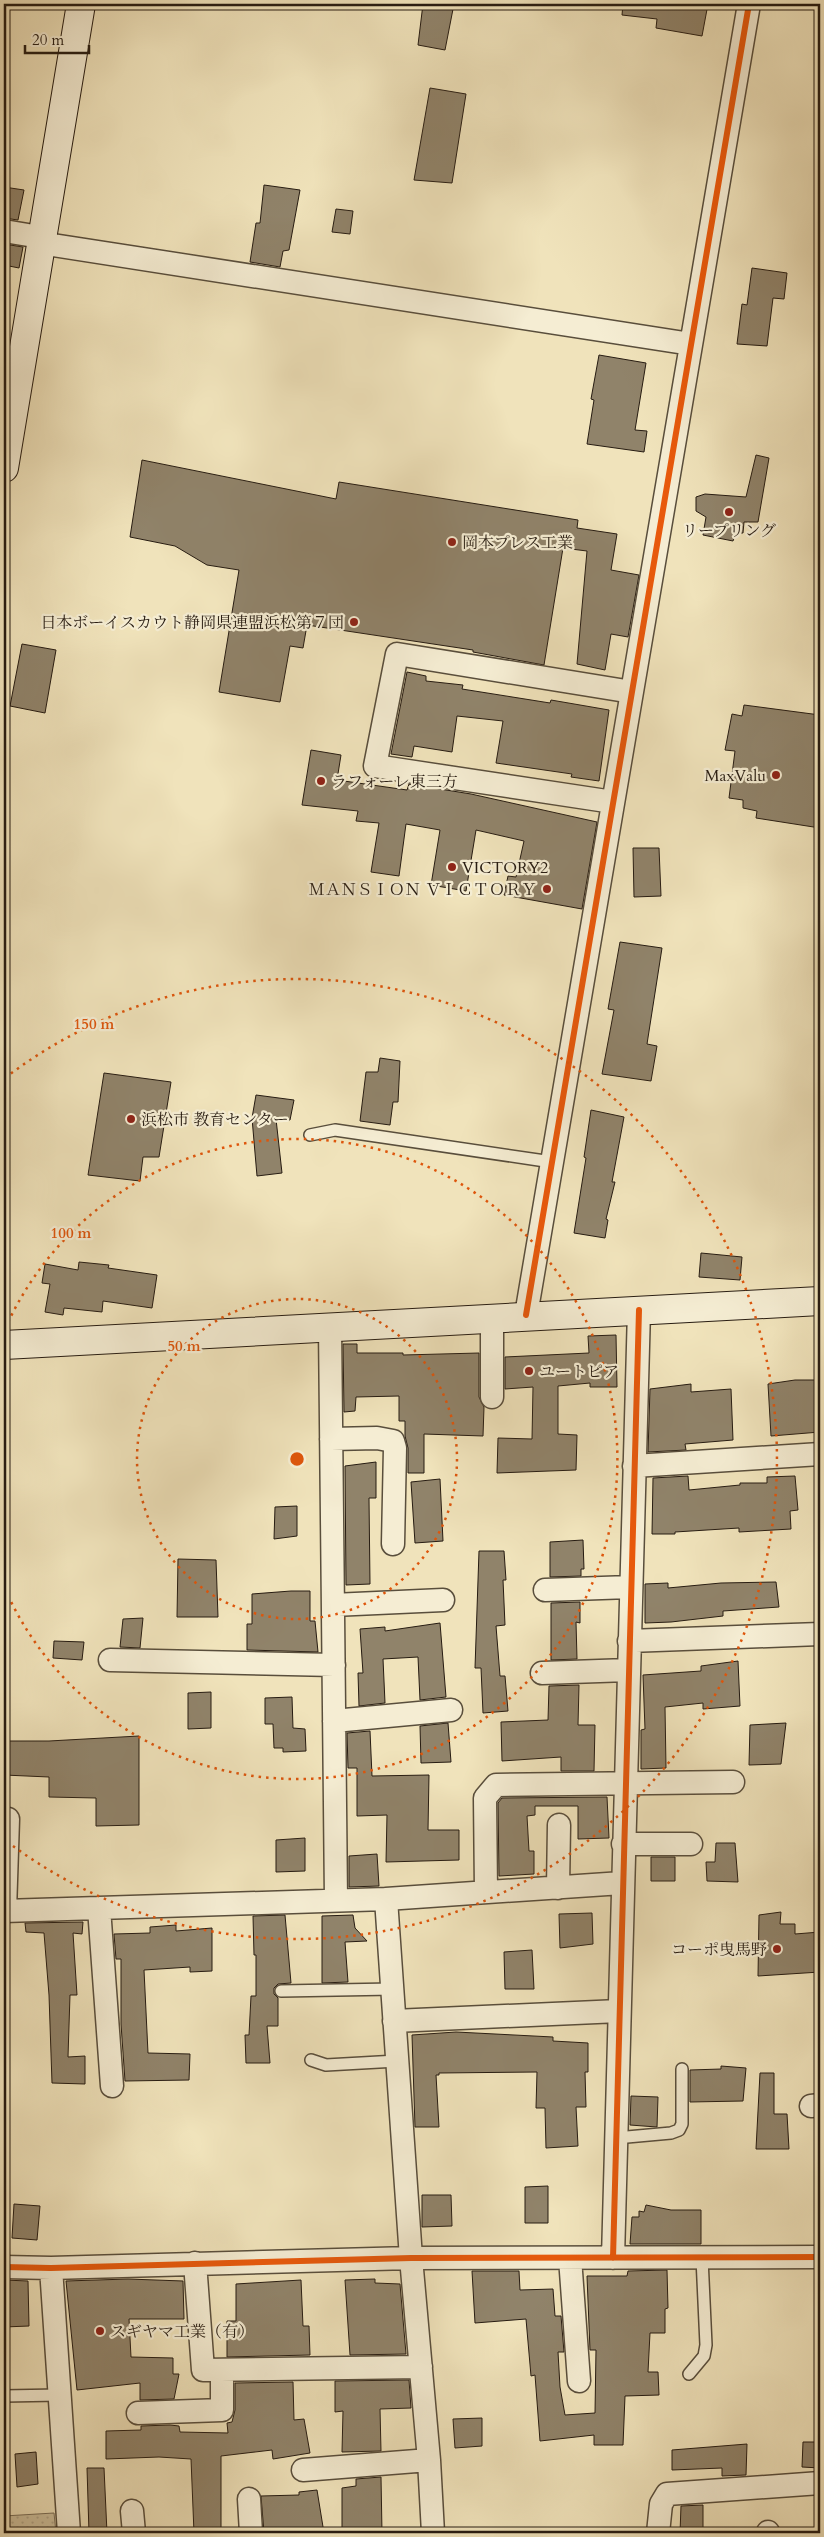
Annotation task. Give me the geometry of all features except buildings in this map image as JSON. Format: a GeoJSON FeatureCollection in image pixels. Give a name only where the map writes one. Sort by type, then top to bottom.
{"type":"FeatureCollection","features":[{"type":"Feature","properties":{"kind":"street"},"geometry":{"type":"LineString","coordinates":[[4,468],[80,4]]}},
{"type":"Feature","properties":{"kind":"street"},"geometry":{"type":"LineString","coordinates":[[526,1315],[749,4]]}},
{"type":"Feature","properties":{"kind":"street"},"geometry":{"type":"LineString","coordinates":[[4,231],[40,240],[692,344]]}},
{"type":"Feature","properties":{"kind":"street"},"geometry":{"type":"LineString","coordinates":[[613,802],[375,766],[397,654],[632,692]]}},
{"type":"Feature","properties":{"kind":"street"},"geometry":{"type":"LineString","coordinates":[[4,1344],[820,1301]]}},
{"type":"Feature","properties":{"kind":"street"},"geometry":{"type":"LineString","coordinates":[[613,2258],[639,1310]]}},
{"type":"Feature","properties":{"kind":"street"},"geometry":{"type":"LineString","coordinates":[[492,1317],[492,1397]]}},
{"type":"Feature","properties":{"kind":"street"},"geometry":{"type":"LineString","coordinates":[[330,1326],[336,1900]]}},
{"type":"Feature","properties":{"kind":"street"},"geometry":{"type":"LineString","coordinates":[[331,1439],[377,1438],[393,1441],[395,1448],[393,1544]]}},
{"type":"Feature","properties":{"kind":"street"},"geometry":{"type":"LineString","coordinates":[[634,1466],[820,1454]]}},
{"type":"Feature","properties":{"kind":"street"},"geometry":{"type":"LineString","coordinates":[[544,1590],[630,1587]]}},
{"type":"Feature","properties":{"kind":"street"},"geometry":{"type":"LineString","coordinates":[[333,1605],[443,1600]]}},
{"type":"Feature","properties":{"kind":"street"},"geometry":{"type":"LineString","coordinates":[[629,1641],[820,1634]]}},
{"type":"Feature","properties":{"kind":"street"},"geometry":{"type":"LineString","coordinates":[[110,1660],[334,1665]]}},
{"type":"Feature","properties":{"kind":"street"},"geometry":{"type":"LineString","coordinates":[[542,1673],[628,1670]]}},
{"type":"Feature","properties":{"kind":"street"},"geometry":{"type":"LineString","coordinates":[[334,1721],[451,1710]]}},
{"type":"Feature","properties":{"kind":"street"},"geometry":{"type":"LineString","coordinates":[[486,1892],[485,1798],[496,1785],[733,1782]]}},
{"type":"Feature","properties":{"kind":"street"},"geometry":{"type":"LineString","coordinates":[[8,1819],[4,1911],[386,1899],[622,1884]]}},
{"type":"Feature","properties":{"kind":"street"},"geometry":{"type":"LineString","coordinates":[[558,1888],[559,1825]]}},
{"type":"Feature","properties":{"kind":"street"},"geometry":{"type":"LineString","coordinates":[[623,1844],[691,1844]]}},
{"type":"Feature","properties":{"kind":"street"},"geometry":{"type":"LineString","coordinates":[[386,1899],[411,2258],[429,2460],[433,2533]]}},
{"type":"Feature","properties":{"kind":"street"},"geometry":{"type":"LineString","coordinates":[[99,1908],[112,2086]]}},
{"type":"Feature","properties":{"kind":"street"},"geometry":{"type":"LineString","coordinates":[[394,2021],[619,2011]]}},
{"type":"Feature","properties":{"kind":"street"},"geometry":{"type":"LineString","coordinates":[[4,2267],[51,2268],[411,2258],[820,2257]]}},
{"type":"Feature","properties":{"kind":"street"},"geometry":{"type":"LineString","coordinates":[[570,2258],[579,2381]]}},
{"type":"Feature","properties":{"kind":"street"},"geometry":{"type":"LineString","coordinates":[[195,2263],[203,2370],[420,2367]]}},
{"type":"Feature","properties":{"kind":"street"},"geometry":{"type":"LineString","coordinates":[[51,2268],[68,2533]]}},
{"type":"Feature","properties":{"kind":"street"},"geometry":{"type":"LineString","coordinates":[[138,2413],[222,2410],[222,2370]]}},
{"type":"Feature","properties":{"kind":"street"},"geometry":{"type":"LineString","coordinates":[[303,2470],[429,2460]]}},
{"type":"Feature","properties":{"kind":"street"},"geometry":{"type":"LineString","coordinates":[[658,2533],[661,2504],[667,2494],[820,2482]]}},
{"type":"Feature","properties":{"kind":"street"},"geometry":{"type":"LineString","coordinates":[[250,2499],[251,2533]]}},
{"type":"Feature","properties":{"kind":"street"},"geometry":{"type":"LineString","coordinates":[[132,2511],[134,2533]]}},
{"type":"Feature","properties":{"kind":"lane"},"geometry":{"type":"LineString","coordinates":[[310,1135],[335,1130],[552,1162]]}},
{"type":"Feature","properties":{"kind":"lane"},"geometry":{"type":"LineString","coordinates":[[281,1991],[392,1989]]}},
{"type":"Feature","properties":{"kind":"lane"},"geometry":{"type":"LineString","coordinates":[[311,2060],[326,2065],[397,2061]]}},
{"type":"Feature","properties":{"kind":"lane"},"geometry":{"type":"LineString","coordinates":[[616,2138],[671,2133],[679,2130],[682,2124],[682,2069]]}},
{"type":"Feature","properties":{"kind":"lane"},"geometry":{"type":"LineString","coordinates":[[689,2374],[704,2356],[706,2345],[702,2258]]}},
{"type":"Feature","properties":{"kind":"lane"},"geometry":{"type":"LineString","coordinates":[[4,2396],[59,2395]]}},
{"type":"Feature","properties":{"kind":"shaded area"},"geometry":{"type":"Polygon","coordinates":[[[54,2513],[56,2533],[4,2533],[4,2516],[54,2513]]]}},
{"type":"Feature","properties":{"kind":"cycle path"},"geometry":{"type":"LineString","coordinates":[[526,1315],[749,4]]}},
{"type":"Feature","properties":{"kind":"cycle path"},"geometry":{"type":"LineString","coordinates":[[613,2258],[639,1310]]}},
{"type":"Feature","properties":{"kind":"cycle path"},"geometry":{"type":"LineString","coordinates":[[4,2267],[51,2268],[411,2258],[820,2257]]}},
{"type":"Feature","properties":{"kind":"place","name":"リープリング"},"geometry":{"type":"Point","coordinates":[729,512]}},
{"type":"Feature","properties":{"kind":"place","name":"岡本プレス工業"},"geometry":{"type":"Point","coordinates":[452,542]}},
{"type":"Feature","properties":{"kind":"place","name":"日本ボーイスカウト静岡県連盟浜松第７団"},"geometry":{"type":"Point","coordinates":[354,622]}},
{"type":"Feature","properties":{"kind":"place","name":"MaxValu"},"geometry":{"type":"Point","coordinates":[776,775]}},
{"type":"Feature","properties":{"kind":"place","name":"ラフォーレ東三方"},"geometry":{"type":"Point","coordinates":[321,781]}},
{"type":"Feature","properties":{"kind":"place","name":"VICTORY2"},"geometry":{"type":"Point","coordinates":[452,867]}},
{"type":"Feature","properties":{"kind":"place","name":"ＭＡＮＳＩＯＮ ＶＩＣＴＯＲＹ"},"geometry":{"type":"Point","coordinates":[547,889]}},
{"type":"Feature","properties":{"kind":"place","name":"浜松市 教育センター"},"geometry":{"type":"Point","coordinates":[131,1119]}},
{"type":"Feature","properties":{"kind":"place","name":"ユートピア"},"geometry":{"type":"Point","coordinates":[529,1371]}},
{"type":"Feature","properties":{"kind":"place","name":"コーポ曳馬野"},"geometry":{"type":"Point","coordinates":[777,1949]}},
{"type":"Feature","properties":{"kind":"place","name":"スギヤマ工業（有）"},"geometry":{"type":"Point","coordinates":[100,2331]}}]}
